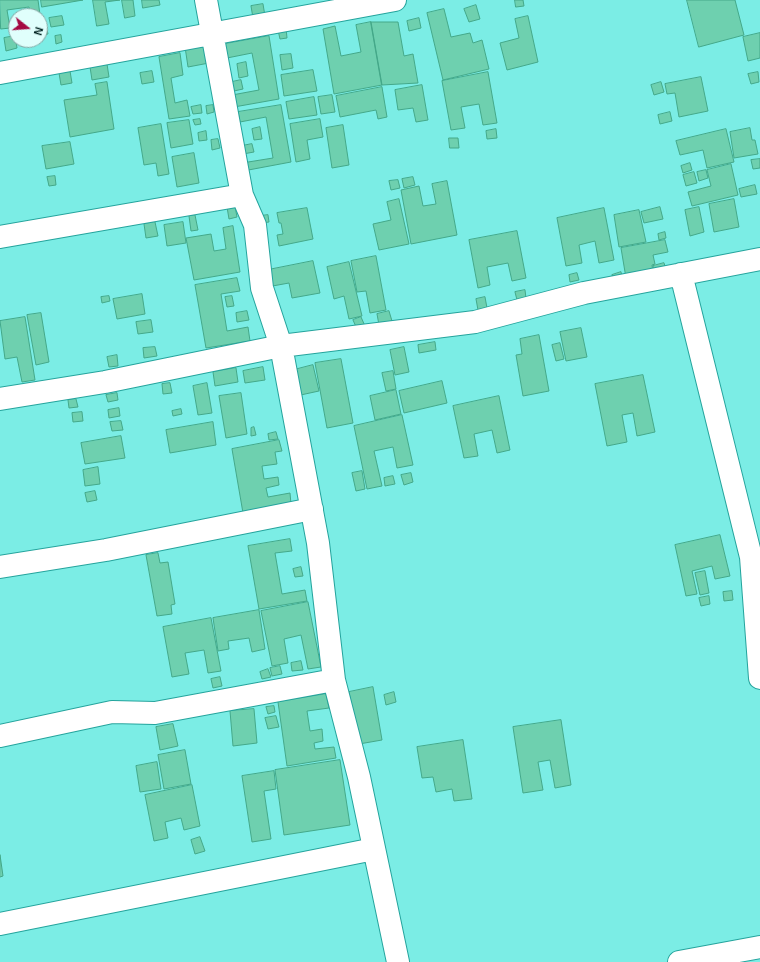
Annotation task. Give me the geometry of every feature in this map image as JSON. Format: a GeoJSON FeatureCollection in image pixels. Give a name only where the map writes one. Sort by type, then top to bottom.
{"type":"FeatureCollection","features":[{"type":"Feature","properties":{"kind":"street"},"geometry":{"type":"LineString","coordinates":[[206,0],[242,195],[255,225],[262,288],[281,346],[312,509],[318,543],[334,680],[359,777],[398,962]]}},
{"type":"Feature","properties":{"kind":"street"},"geometry":{"type":"LineString","coordinates":[[0,73],[213,35],[395,0]]}},
{"type":"Feature","properties":{"kind":"street"},"geometry":{"type":"LineString","coordinates":[[0,237],[242,195]]}},
{"type":"Feature","properties":{"kind":"street"},"geometry":{"type":"LineString","coordinates":[[0,399],[105,382],[281,346],[475,322],[584,293],[760,259]]}},
{"type":"Feature","properties":{"kind":"street"},"geometry":{"type":"LineString","coordinates":[[681,274],[751,557],[760,678]]}},
{"type":"Feature","properties":{"kind":"street"},"geometry":{"type":"LineString","coordinates":[[0,567],[106,550],[312,509]]}},
{"type":"Feature","properties":{"kind":"street"},"geometry":{"type":"LineString","coordinates":[[0,736],[112,712],[155,713],[334,680]]}},
{"type":"Feature","properties":{"kind":"street"},"geometry":{"type":"LineString","coordinates":[[0,924],[374,849]]}},
{"type":"Feature","properties":{"kind":"street"},"geometry":{"type":"LineString","coordinates":[[679,962],[760,946]]}},
{"type":"Feature","properties":{"kind":"building"},"geometry":{"type":"Polygon","coordinates":[[[0,0],[38,0],[39,8],[8,8],[8,28],[1,29],[0,0]]]}},
{"type":"Feature","properties":{"kind":"building"},"geometry":{"type":"Polygon","coordinates":[[[41,0],[83,0],[42,7],[41,0]]]}},
{"type":"Feature","properties":{"kind":"building"},"geometry":{"type":"Polygon","coordinates":[[[93,0],[120,0],[105,2],[109,24],[97,26],[93,0]]]}},
{"type":"Feature","properties":{"kind":"building"},"geometry":{"type":"Polygon","coordinates":[[[122,0],[133,0],[135,16],[125,18],[122,0]]]}},
{"type":"Feature","properties":{"kind":"building"},"geometry":{"type":"Polygon","coordinates":[[[142,0],[159,0],[160,5],[143,8],[142,0]]]}},
{"type":"Feature","properties":{"kind":"building"},"geometry":{"type":"Polygon","coordinates":[[[515,0],[523,0],[524,6],[516,7],[515,0]]]}},
{"type":"Feature","properties":{"kind":"building"},"geometry":{"type":"Polygon","coordinates":[[[687,0],[735,0],[744,35],[699,47],[687,0]]]}},
{"type":"Feature","properties":{"kind":"building"},"geometry":{"type":"Polygon","coordinates":[[[263,4],[265,16],[253,18],[251,6],[263,4]]]}},
{"type":"Feature","properties":{"kind":"building"},"geometry":{"type":"Polygon","coordinates":[[[476,5],[480,19],[469,22],[464,9],[476,5]]]}},
{"type":"Feature","properties":{"kind":"building"},"geometry":{"type":"Polygon","coordinates":[[[444,9],[451,37],[470,33],[473,43],[482,40],[489,69],[443,80],[427,13],[444,9]]]}},
{"type":"Feature","properties":{"kind":"building"},"geometry":{"type":"Polygon","coordinates":[[[62,16],[64,25],[51,27],[49,18],[62,16]]]}},
{"type":"Feature","properties":{"kind":"building"},"geometry":{"type":"Polygon","coordinates":[[[528,16],[538,62],[507,70],[500,43],[519,38],[515,19],[528,16]]]}},
{"type":"Feature","properties":{"kind":"building"},"geometry":{"type":"Polygon","coordinates":[[[419,18],[421,28],[409,31],[407,21],[419,18]]]}},
{"type":"Feature","properties":{"kind":"building"},"geometry":{"type":"Polygon","coordinates":[[[371,22],[382,85],[334,94],[323,29],[335,26],[341,56],[361,52],[356,25],[371,22]]]}},
{"type":"Feature","properties":{"kind":"building"},"geometry":{"type":"Polygon","coordinates":[[[371,22],[398,22],[404,56],[413,54],[418,83],[382,85],[371,22]]]}},
{"type":"Feature","properties":{"kind":"building"},"geometry":{"type":"Polygon","coordinates":[[[286,28],[287,38],[280,39],[278,30],[286,28]]]}},
{"type":"Feature","properties":{"kind":"building"},"geometry":{"type":"Polygon","coordinates":[[[760,33],[760,58],[748,61],[743,37],[760,33]]]}},
{"type":"Feature","properties":{"kind":"building"},"geometry":{"type":"Polygon","coordinates":[[[61,35],[62,42],[56,44],[55,36],[61,35]]]}},
{"type":"Feature","properties":{"kind":"building"},"geometry":{"type":"Polygon","coordinates":[[[269,36],[279,99],[234,107],[232,95],[259,90],[252,53],[227,58],[225,44],[269,36]]]}},
{"type":"Feature","properties":{"kind":"building"},"geometry":{"type":"Polygon","coordinates":[[[8,37],[8,48],[17,48],[6,51],[4,38],[8,37]]]}},
{"type":"Feature","properties":{"kind":"building"},"geometry":{"type":"Polygon","coordinates":[[[205,37],[209,63],[188,67],[184,40],[205,37]]]}},
{"type":"Feature","properties":{"kind":"building"},"geometry":{"type":"Polygon","coordinates":[[[180,53],[183,75],[171,78],[175,103],[187,100],[190,116],[169,119],[159,57],[180,53]]]}},
{"type":"Feature","properties":{"kind":"building"},"geometry":{"type":"Polygon","coordinates":[[[291,54],[293,68],[282,70],[280,55],[291,54]]]}},
{"type":"Feature","properties":{"kind":"building"},"geometry":{"type":"Polygon","coordinates":[[[246,62],[248,76],[239,78],[237,64],[246,62]]]}},
{"type":"Feature","properties":{"kind":"building"},"geometry":{"type":"Polygon","coordinates":[[[107,64],[109,77],[92,80],[90,67],[107,64]]]}},
{"type":"Feature","properties":{"kind":"building"},"geometry":{"type":"Polygon","coordinates":[[[313,70],[317,91],[284,96],[281,75],[313,70]]]}},
{"type":"Feature","properties":{"kind":"building"},"geometry":{"type":"Polygon","coordinates":[[[70,71],[72,83],[61,85],[59,73],[70,71]]]}},
{"type":"Feature","properties":{"kind":"building"},"geometry":{"type":"Polygon","coordinates":[[[152,71],[154,82],[142,84],[140,73],[152,71]]]}},
{"type":"Feature","properties":{"kind":"building"},"geometry":{"type":"Polygon","coordinates":[[[488,72],[497,123],[483,125],[479,104],[461,107],[465,128],[451,130],[442,81],[488,72]]]}},
{"type":"Feature","properties":{"kind":"building"},"geometry":{"type":"Polygon","coordinates":[[[758,72],[759,82],[751,84],[748,74],[758,72]]]}},
{"type":"Feature","properties":{"kind":"building"},"geometry":{"type":"Polygon","coordinates":[[[701,77],[708,111],[679,117],[675,93],[667,94],[665,84],[701,77]]]}},
{"type":"Feature","properties":{"kind":"building"},"geometry":{"type":"Polygon","coordinates":[[[241,80],[243,89],[234,91],[232,82],[241,80]]]}},
{"type":"Feature","properties":{"kind":"building"},"geometry":{"type":"Polygon","coordinates":[[[107,82],[114,129],[70,137],[64,100],[97,95],[95,84],[107,82]]]}},
{"type":"Feature","properties":{"kind":"building"},"geometry":{"type":"Polygon","coordinates":[[[661,82],[664,92],[654,95],[651,85],[661,82]]]}},
{"type":"Feature","properties":{"kind":"building"},"geometry":{"type":"Polygon","coordinates":[[[422,85],[428,120],[416,122],[413,108],[398,110],[395,90],[422,85]]]}},
{"type":"Feature","properties":{"kind":"building"},"geometry":{"type":"Polygon","coordinates":[[[382,87],[387,117],[378,119],[376,110],[340,117],[336,96],[382,87]]]}},
{"type":"Feature","properties":{"kind":"building"},"geometry":{"type":"Polygon","coordinates":[[[332,95],[335,112],[321,114],[318,97],[332,95]]]}},
{"type":"Feature","properties":{"kind":"building"},"geometry":{"type":"Polygon","coordinates":[[[314,97],[317,115],[289,119],[286,102],[314,97]]]}},
{"type":"Feature","properties":{"kind":"building"},"geometry":{"type":"Polygon","coordinates":[[[201,105],[202,113],[193,114],[191,107],[201,105]]]}},
{"type":"Feature","properties":{"kind":"building"},"geometry":{"type":"Polygon","coordinates":[[[213,105],[214,112],[207,114],[206,106],[213,105]]]}},
{"type":"Feature","properties":{"kind":"building"},"geometry":{"type":"Polygon","coordinates":[[[281,105],[291,162],[243,171],[242,163],[273,158],[266,117],[240,122],[238,112],[281,105]]]}},
{"type":"Feature","properties":{"kind":"building"},"geometry":{"type":"Polygon","coordinates":[[[670,112],[672,121],[660,124],[658,115],[670,112]]]}},
{"type":"Feature","properties":{"kind":"building"},"geometry":{"type":"Polygon","coordinates":[[[200,119],[201,124],[195,125],[193,120],[200,119]]]}},
{"type":"Feature","properties":{"kind":"building"},"geometry":{"type":"Polygon","coordinates":[[[320,119],[323,137],[307,140],[310,159],[296,162],[290,124],[320,119]]]}},
{"type":"Feature","properties":{"kind":"building"},"geometry":{"type":"Polygon","coordinates":[[[189,120],[193,144],[171,148],[167,123],[189,120]]]}},
{"type":"Feature","properties":{"kind":"building"},"geometry":{"type":"Polygon","coordinates":[[[161,124],[169,174],[158,176],[156,163],[144,165],[138,128],[161,124]]]}},
{"type":"Feature","properties":{"kind":"building"},"geometry":{"type":"Polygon","coordinates":[[[343,125],[349,165],[332,168],[326,128],[343,125]]]}},
{"type":"Feature","properties":{"kind":"building"},"geometry":{"type":"Polygon","coordinates":[[[260,127],[262,139],[254,140],[252,129],[260,127]]]}},
{"type":"Feature","properties":{"kind":"building"},"geometry":{"type":"Polygon","coordinates":[[[750,128],[752,140],[755,140],[758,154],[734,158],[730,132],[750,128]]]}},
{"type":"Feature","properties":{"kind":"building"},"geometry":{"type":"Polygon","coordinates":[[[496,129],[497,138],[487,139],[486,131],[496,129]]]}},
{"type":"Feature","properties":{"kind":"building"},"geometry":{"type":"Polygon","coordinates":[[[726,129],[734,162],[707,168],[703,150],[680,155],[676,141],[726,129]]]}},
{"type":"Feature","properties":{"kind":"building"},"geometry":{"type":"Polygon","coordinates":[[[206,131],[207,140],[199,141],[198,133],[206,131]]]}},
{"type":"Feature","properties":{"kind":"building"},"geometry":{"type":"Polygon","coordinates":[[[449,138],[458,138],[459,148],[450,148],[449,138]]]}},
{"type":"Feature","properties":{"kind":"building"},"geometry":{"type":"Polygon","coordinates":[[[218,139],[220,148],[212,150],[211,140],[218,139]]]}},
{"type":"Feature","properties":{"kind":"building"},"geometry":{"type":"Polygon","coordinates":[[[70,142],[74,164],[46,169],[42,146],[70,142]]]}},
{"type":"Feature","properties":{"kind":"building"},"geometry":{"type":"Polygon","coordinates":[[[252,144],[254,152],[243,154],[242,146],[252,144]]]}},
{"type":"Feature","properties":{"kind":"building"},"geometry":{"type":"Polygon","coordinates":[[[194,153],[199,183],[177,187],[172,157],[194,153]]]}},
{"type":"Feature","properties":{"kind":"building"},"geometry":{"type":"Polygon","coordinates":[[[760,159],[760,168],[753,169],[751,160],[760,159]]]}},
{"type":"Feature","properties":{"kind":"building"},"geometry":{"type":"Polygon","coordinates":[[[690,163],[692,170],[683,173],[681,166],[690,163]]]}},
{"type":"Feature","properties":{"kind":"building"},"geometry":{"type":"Polygon","coordinates":[[[731,164],[738,195],[692,206],[688,192],[711,186],[707,170],[731,164]]]}},
{"type":"Feature","properties":{"kind":"building"},"geometry":{"type":"Polygon","coordinates":[[[706,170],[708,178],[699,181],[697,172],[706,170]]]}},
{"type":"Feature","properties":{"kind":"building"},"geometry":{"type":"Polygon","coordinates":[[[694,172],[697,183],[686,186],[683,175],[694,172]]]}},
{"type":"Feature","properties":{"kind":"building"},"geometry":{"type":"Polygon","coordinates":[[[55,176],[56,185],[49,186],[47,177],[55,176]]]}},
{"type":"Feature","properties":{"kind":"building"},"geometry":{"type":"Polygon","coordinates":[[[413,177],[415,185],[404,188],[402,179],[413,177]]]}},
{"type":"Feature","properties":{"kind":"building"},"geometry":{"type":"Polygon","coordinates":[[[398,180],[400,188],[391,190],[389,181],[398,180]]]}},
{"type":"Feature","properties":{"kind":"building"},"geometry":{"type":"Polygon","coordinates":[[[447,181],[457,235],[411,244],[401,190],[419,186],[423,206],[436,204],[432,184],[447,181]]]}},
{"type":"Feature","properties":{"kind":"building"},"geometry":{"type":"Polygon","coordinates":[[[755,185],[757,194],[741,197],[739,189],[755,185]]]}},
{"type":"Feature","properties":{"kind":"building"},"geometry":{"type":"Polygon","coordinates":[[[399,199],[409,244],[379,250],[373,224],[391,220],[387,202],[399,199]]]}},
{"type":"Feature","properties":{"kind":"building"},"geometry":{"type":"Polygon","coordinates":[[[734,199],[739,227],[714,232],[709,204],[734,199]]]}},
{"type":"Feature","properties":{"kind":"building"},"geometry":{"type":"Polygon","coordinates":[[[235,206],[237,217],[229,219],[227,207],[235,206]]]}},
{"type":"Feature","properties":{"kind":"building"},"geometry":{"type":"Polygon","coordinates":[[[660,207],[663,219],[644,223],[641,212],[660,207]]]}},
{"type":"Feature","properties":{"kind":"building"},"geometry":{"type":"Polygon","coordinates":[[[699,207],[704,232],[690,236],[685,210],[699,207]]]}},
{"type":"Feature","properties":{"kind":"building"},"geometry":{"type":"Polygon","coordinates":[[[307,208],[313,239],[279,246],[277,235],[283,234],[277,213],[307,208]]]}},
{"type":"Feature","properties":{"kind":"building"},"geometry":{"type":"Polygon","coordinates":[[[604,208],[614,260],[599,263],[595,241],[579,245],[582,263],[566,266],[557,218],[604,208]]]}},
{"type":"Feature","properties":{"kind":"building"},"geometry":{"type":"Polygon","coordinates":[[[639,210],[646,242],[619,247],[614,215],[639,210]]]}},
{"type":"Feature","properties":{"kind":"building"},"geometry":{"type":"Polygon","coordinates":[[[195,215],[198,230],[191,231],[189,216],[195,215]]]}},
{"type":"Feature","properties":{"kind":"building"},"geometry":{"type":"Polygon","coordinates":[[[268,215],[269,222],[262,223],[261,216],[268,215]]]}},
{"type":"Feature","properties":{"kind":"building"},"geometry":{"type":"Polygon","coordinates":[[[155,222],[158,236],[146,238],[144,224],[155,222]]]}},
{"type":"Feature","properties":{"kind":"building"},"geometry":{"type":"Polygon","coordinates":[[[183,222],[186,243],[167,246],[164,225],[183,222]]]}},
{"type":"Feature","properties":{"kind":"building"},"geometry":{"type":"Polygon","coordinates":[[[233,226],[240,272],[194,280],[186,238],[211,234],[214,251],[226,249],[223,228],[233,226]]]}},
{"type":"Feature","properties":{"kind":"building"},"geometry":{"type":"Polygon","coordinates":[[[517,231],[526,278],[512,281],[508,263],[487,267],[490,285],[478,288],[469,240],[517,231]]]}},
{"type":"Feature","properties":{"kind":"building"},"geometry":{"type":"Polygon","coordinates":[[[665,232],[666,238],[659,240],[658,234],[665,232]]]}},
{"type":"Feature","properties":{"kind":"building"},"geometry":{"type":"Polygon","coordinates":[[[665,240],[668,252],[653,255],[655,264],[652,265],[653,273],[626,278],[621,248],[665,240]]]}},
{"type":"Feature","properties":{"kind":"building"},"geometry":{"type":"Polygon","coordinates":[[[376,256],[386,310],[370,313],[366,291],[357,292],[351,261],[376,256]]]}},
{"type":"Feature","properties":{"kind":"building"},"geometry":{"type":"Polygon","coordinates":[[[313,261],[320,293],[292,298],[289,283],[267,287],[263,271],[313,261]]]}},
{"type":"Feature","properties":{"kind":"building"},"geometry":{"type":"Polygon","coordinates":[[[349,262],[362,316],[349,319],[344,296],[334,299],[327,267],[349,262]]]}},
{"type":"Feature","properties":{"kind":"building"},"geometry":{"type":"Polygon","coordinates":[[[664,263],[667,272],[655,276],[653,266],[664,263]]]}},
{"type":"Feature","properties":{"kind":"building"},"geometry":{"type":"Polygon","coordinates":[[[621,272],[623,281],[615,284],[612,275],[621,272]]]}},
{"type":"Feature","properties":{"kind":"building"},"geometry":{"type":"Polygon","coordinates":[[[577,273],[579,280],[570,282],[569,275],[577,273]]]}},
{"type":"Feature","properties":{"kind":"building"},"geometry":{"type":"Polygon","coordinates":[[[237,278],[240,291],[221,294],[227,331],[248,327],[250,341],[206,348],[195,285],[237,278]]]}},
{"type":"Feature","properties":{"kind":"building"},"geometry":{"type":"Polygon","coordinates":[[[525,290],[526,298],[517,300],[515,292],[525,290]]]}},
{"type":"Feature","properties":{"kind":"building"},"geometry":{"type":"Polygon","coordinates":[[[142,294],[145,314],[117,319],[113,299],[142,294]]]}},
{"type":"Feature","properties":{"kind":"building"},"geometry":{"type":"Polygon","coordinates":[[[109,296],[110,301],[102,303],[101,297],[109,296]]]}},
{"type":"Feature","properties":{"kind":"building"},"geometry":{"type":"Polygon","coordinates":[[[232,296],[234,306],[227,307],[225,297],[232,296]]]}},
{"type":"Feature","properties":{"kind":"building"},"geometry":{"type":"Polygon","coordinates":[[[485,297],[487,308],[478,310],[476,299],[485,297]]]}},
{"type":"Feature","properties":{"kind":"building"},"geometry":{"type":"Polygon","coordinates":[[[247,311],[249,320],[237,322],[236,313],[247,311]]]}},
{"type":"Feature","properties":{"kind":"building"},"geometry":{"type":"Polygon","coordinates":[[[389,311],[392,321],[379,325],[377,314],[389,311]]]}},
{"type":"Feature","properties":{"kind":"building"},"geometry":{"type":"Polygon","coordinates":[[[41,313],[49,362],[36,365],[27,315],[41,313]]]}},
{"type":"Feature","properties":{"kind":"building"},"geometry":{"type":"Polygon","coordinates":[[[25,317],[35,380],[22,382],[17,357],[5,359],[0,321],[25,317]]]}},
{"type":"Feature","properties":{"kind":"building"},"geometry":{"type":"Polygon","coordinates":[[[361,317],[365,326],[357,329],[353,320],[361,317]]]}},
{"type":"Feature","properties":{"kind":"building"},"geometry":{"type":"Polygon","coordinates":[[[151,320],[153,332],[138,334],[136,322],[151,320]]]}},
{"type":"Feature","properties":{"kind":"building"},"geometry":{"type":"Polygon","coordinates":[[[581,328],[587,357],[566,361],[560,332],[581,328]]]}},
{"type":"Feature","properties":{"kind":"building"},"geometry":{"type":"Polygon","coordinates":[[[539,335],[549,391],[523,396],[516,355],[522,354],[520,339],[539,335]]]}},
{"type":"Feature","properties":{"kind":"building"},"geometry":{"type":"Polygon","coordinates":[[[435,342],[436,350],[419,353],[418,345],[435,342]]]}},
{"type":"Feature","properties":{"kind":"building"},"geometry":{"type":"Polygon","coordinates":[[[560,343],[564,359],[556,361],[552,345],[560,343]]]}},
{"type":"Feature","properties":{"kind":"building"},"geometry":{"type":"Polygon","coordinates":[[[155,347],[157,356],[144,358],[143,348],[155,347]]]}},
{"type":"Feature","properties":{"kind":"building"},"geometry":{"type":"Polygon","coordinates":[[[404,347],[409,372],[395,375],[390,350],[404,347]]]}},
{"type":"Feature","properties":{"kind":"building"},"geometry":{"type":"Polygon","coordinates":[[[117,355],[118,366],[109,367],[107,357],[117,355]]]}},
{"type":"Feature","properties":{"kind":"building"},"geometry":{"type":"Polygon","coordinates":[[[341,359],[353,423],[327,428],[315,363],[341,359]]]}},
{"type":"Feature","properties":{"kind":"building"},"geometry":{"type":"Polygon","coordinates":[[[313,365],[319,391],[296,396],[290,371],[313,365]]]}},
{"type":"Feature","properties":{"kind":"building"},"geometry":{"type":"Polygon","coordinates":[[[263,367],[265,380],[245,383],[243,371],[263,367]]]}},
{"type":"Feature","properties":{"kind":"building"},"geometry":{"type":"Polygon","coordinates":[[[236,368],[238,382],[215,386],[213,372],[236,368]]]}},
{"type":"Feature","properties":{"kind":"building"},"geometry":{"type":"Polygon","coordinates":[[[393,371],[396,389],[386,391],[382,373],[393,371]]]}},
{"type":"Feature","properties":{"kind":"building"},"geometry":{"type":"Polygon","coordinates":[[[643,375],[655,432],[637,436],[633,413],[622,415],[627,442],[607,446],[595,384],[643,375]]]}},
{"type":"Feature","properties":{"kind":"building"},"geometry":{"type":"Polygon","coordinates":[[[442,381],[447,403],[404,413],[399,391],[442,381]]]}},
{"type":"Feature","properties":{"kind":"building"},"geometry":{"type":"Polygon","coordinates":[[[170,383],[172,393],[163,394],[162,384],[170,383]]]}},
{"type":"Feature","properties":{"kind":"building"},"geometry":{"type":"Polygon","coordinates":[[[207,383],[212,413],[198,415],[193,386],[207,383]]]}},
{"type":"Feature","properties":{"kind":"building"},"geometry":{"type":"Polygon","coordinates":[[[396,390],[401,414],[375,420],[370,396],[396,390]]]}},
{"type":"Feature","properties":{"kind":"building"},"geometry":{"type":"Polygon","coordinates":[[[117,393],[118,400],[108,402],[106,395],[117,393]]]}},
{"type":"Feature","properties":{"kind":"building"},"geometry":{"type":"Polygon","coordinates":[[[241,393],[247,434],[226,438],[219,396],[241,393]]]}},
{"type":"Feature","properties":{"kind":"building"},"geometry":{"type":"Polygon","coordinates":[[[499,396],[510,450],[497,453],[492,430],[474,434],[478,456],[464,458],[453,406],[499,396]]]}},
{"type":"Feature","properties":{"kind":"building"},"geometry":{"type":"Polygon","coordinates":[[[76,399],[78,407],[69,408],[68,400],[76,399]]]}},
{"type":"Feature","properties":{"kind":"building"},"geometry":{"type":"Polygon","coordinates":[[[119,408],[120,416],[109,418],[108,410],[119,408]]]}},
{"type":"Feature","properties":{"kind":"building"},"geometry":{"type":"Polygon","coordinates":[[[181,409],[182,414],[173,416],[172,411],[181,409]]]}},
{"type":"Feature","properties":{"kind":"building"},"geometry":{"type":"Polygon","coordinates":[[[82,412],[83,421],[73,422],[72,413],[82,412]]]}},
{"type":"Feature","properties":{"kind":"building"},"geometry":{"type":"Polygon","coordinates":[[[402,415],[413,465],[397,468],[393,447],[374,451],[382,486],[367,489],[354,426],[402,415]]]}},
{"type":"Feature","properties":{"kind":"building"},"geometry":{"type":"Polygon","coordinates":[[[121,421],[123,430],[112,431],[110,422],[121,421]]]}},
{"type":"Feature","properties":{"kind":"building"},"geometry":{"type":"Polygon","coordinates":[[[213,422],[216,445],[170,453],[166,430],[213,422]]]}},
{"type":"Feature","properties":{"kind":"building"},"geometry":{"type":"Polygon","coordinates":[[[254,427],[256,435],[251,436],[251,428],[254,427]]]}},
{"type":"Feature","properties":{"kind":"building"},"geometry":{"type":"Polygon","coordinates":[[[276,432],[278,439],[269,440],[268,434],[276,432]]]}},
{"type":"Feature","properties":{"kind":"building"},"geometry":{"type":"Polygon","coordinates":[[[121,436],[125,458],[85,464],[81,443],[121,436]]]}},
{"type":"Feature","properties":{"kind":"building"},"geometry":{"type":"Polygon","coordinates":[[[279,440],[282,451],[275,452],[277,464],[262,466],[264,479],[278,477],[279,485],[266,488],[268,497],[290,493],[291,504],[243,513],[232,449],[279,440]]]}},
{"type":"Feature","properties":{"kind":"building"},"geometry":{"type":"Polygon","coordinates":[[[98,467],[100,484],[85,486],[83,470],[98,467]]]}},
{"type":"Feature","properties":{"kind":"building"},"geometry":{"type":"Polygon","coordinates":[[[362,471],[365,489],[356,491],[352,473],[362,471]]]}},
{"type":"Feature","properties":{"kind":"building"},"geometry":{"type":"Polygon","coordinates":[[[411,473],[413,482],[404,485],[401,475],[411,473]]]}},
{"type":"Feature","properties":{"kind":"building"},"geometry":{"type":"Polygon","coordinates":[[[393,476],[395,484],[385,486],[384,478],[393,476]]]}},
{"type":"Feature","properties":{"kind":"building"},"geometry":{"type":"Polygon","coordinates":[[[95,491],[97,500],[87,502],[85,493],[95,491]]]}},
{"type":"Feature","properties":{"kind":"building"},"geometry":{"type":"Polygon","coordinates":[[[720,535],[730,576],[715,579],[712,566],[692,571],[697,594],[686,596],[675,545],[720,535]]]}},
{"type":"Feature","properties":{"kind":"building"},"geometry":{"type":"Polygon","coordinates":[[[290,539],[292,551],[275,553],[282,594],[305,590],[307,601],[259,609],[248,546],[290,539]]]}},
{"type":"Feature","properties":{"kind":"building"},"geometry":{"type":"Polygon","coordinates":[[[158,553],[160,563],[168,562],[175,604],[171,605],[172,614],[157,616],[146,555],[158,553]]]}},
{"type":"Feature","properties":{"kind":"building"},"geometry":{"type":"Polygon","coordinates":[[[301,567],[303,576],[295,577],[293,569],[301,567]]]}},
{"type":"Feature","properties":{"kind":"building"},"geometry":{"type":"Polygon","coordinates":[[[705,571],[709,593],[700,595],[695,573],[705,571]]]}},
{"type":"Feature","properties":{"kind":"building"},"geometry":{"type":"Polygon","coordinates":[[[732,591],[733,600],[724,601],[723,592],[732,591]]]}},
{"type":"Feature","properties":{"kind":"building"},"geometry":{"type":"Polygon","coordinates":[[[709,596],[710,604],[701,606],[699,598],[709,596]]]}},
{"type":"Feature","properties":{"kind":"building"},"geometry":{"type":"Polygon","coordinates":[[[308,602],[321,667],[308,669],[301,635],[284,639],[288,663],[272,666],[261,611],[308,602]]]}},
{"type":"Feature","properties":{"kind":"building"},"geometry":{"type":"Polygon","coordinates":[[[259,610],[265,649],[252,652],[249,638],[228,641],[229,649],[218,651],[213,618],[259,610]]]}},
{"type":"Feature","properties":{"kind":"building"},"geometry":{"type":"Polygon","coordinates":[[[211,618],[221,671],[208,673],[204,650],[185,653],[189,674],[172,677],[163,627],[211,618]]]}},
{"type":"Feature","properties":{"kind":"building"},"geometry":{"type":"Polygon","coordinates":[[[301,661],[303,670],[292,671],[291,663],[301,661]]]}},
{"type":"Feature","properties":{"kind":"building"},"geometry":{"type":"Polygon","coordinates":[[[280,666],[282,674],[272,676],[270,668],[280,666]]]}},
{"type":"Feature","properties":{"kind":"building"},"geometry":{"type":"Polygon","coordinates":[[[268,669],[271,677],[262,679],[260,672],[268,669]]]}},
{"type":"Feature","properties":{"kind":"building"},"geometry":{"type":"Polygon","coordinates":[[[220,677],[222,686],[213,688],[211,679],[220,677]]]}},
{"type":"Feature","properties":{"kind":"building"},"geometry":{"type":"Polygon","coordinates":[[[373,687],[382,740],[359,744],[349,692],[373,687]]]}},
{"type":"Feature","properties":{"kind":"building"},"geometry":{"type":"Polygon","coordinates":[[[394,692],[396,702],[386,705],[384,695],[394,692]]]}},
{"type":"Feature","properties":{"kind":"building"},"geometry":{"type":"Polygon","coordinates":[[[326,694],[329,708],[307,711],[310,731],[322,729],[323,741],[314,743],[315,749],[334,747],[336,758],[287,766],[278,702],[326,694]]]}},
{"type":"Feature","properties":{"kind":"building"},"geometry":{"type":"Polygon","coordinates":[[[274,706],[275,712],[268,714],[266,707],[274,706]]]}},
{"type":"Feature","properties":{"kind":"building"},"geometry":{"type":"Polygon","coordinates":[[[254,709],[257,743],[233,746],[230,711],[254,709]]]}},
{"type":"Feature","properties":{"kind":"building"},"geometry":{"type":"Polygon","coordinates":[[[276,716],[279,727],[268,729],[265,718],[276,716]]]}},
{"type":"Feature","properties":{"kind":"building"},"geometry":{"type":"Polygon","coordinates":[[[561,720],[571,785],[555,788],[550,760],[538,762],[543,790],[523,793],[513,727],[561,720]]]}},
{"type":"Feature","properties":{"kind":"building"},"geometry":{"type":"Polygon","coordinates":[[[173,724],[178,746],[160,750],[156,727],[173,724]]]}},
{"type":"Feature","properties":{"kind":"building"},"geometry":{"type":"Polygon","coordinates":[[[463,740],[472,799],[454,801],[452,789],[436,792],[433,777],[422,778],[417,747],[463,740]]]}},
{"type":"Feature","properties":{"kind":"building"},"geometry":{"type":"Polygon","coordinates":[[[185,750],[191,784],[164,789],[158,755],[185,750]]]}},
{"type":"Feature","properties":{"kind":"building"},"geometry":{"type":"Polygon","coordinates":[[[340,760],[350,825],[284,835],[275,770],[340,760]]]}},
{"type":"Feature","properties":{"kind":"building"},"geometry":{"type":"Polygon","coordinates":[[[157,762],[161,789],[140,792],[136,766],[157,762]]]}},
{"type":"Feature","properties":{"kind":"building"},"geometry":{"type":"Polygon","coordinates":[[[274,771],[276,789],[264,791],[271,839],[252,842],[242,776],[274,771]]]}},
{"type":"Feature","properties":{"kind":"building"},"geometry":{"type":"Polygon","coordinates":[[[192,785],[200,826],[184,830],[181,818],[165,822],[168,838],[154,841],[145,795],[192,785]]]}},
{"type":"Feature","properties":{"kind":"building"},"geometry":{"type":"Polygon","coordinates":[[[200,837],[205,851],[195,854],[191,840],[200,837]]]}},
{"type":"Feature","properties":{"kind":"building"},"geometry":{"type":"Polygon","coordinates":[[[0,855],[3,876],[0,877],[0,855]]]}}]}
